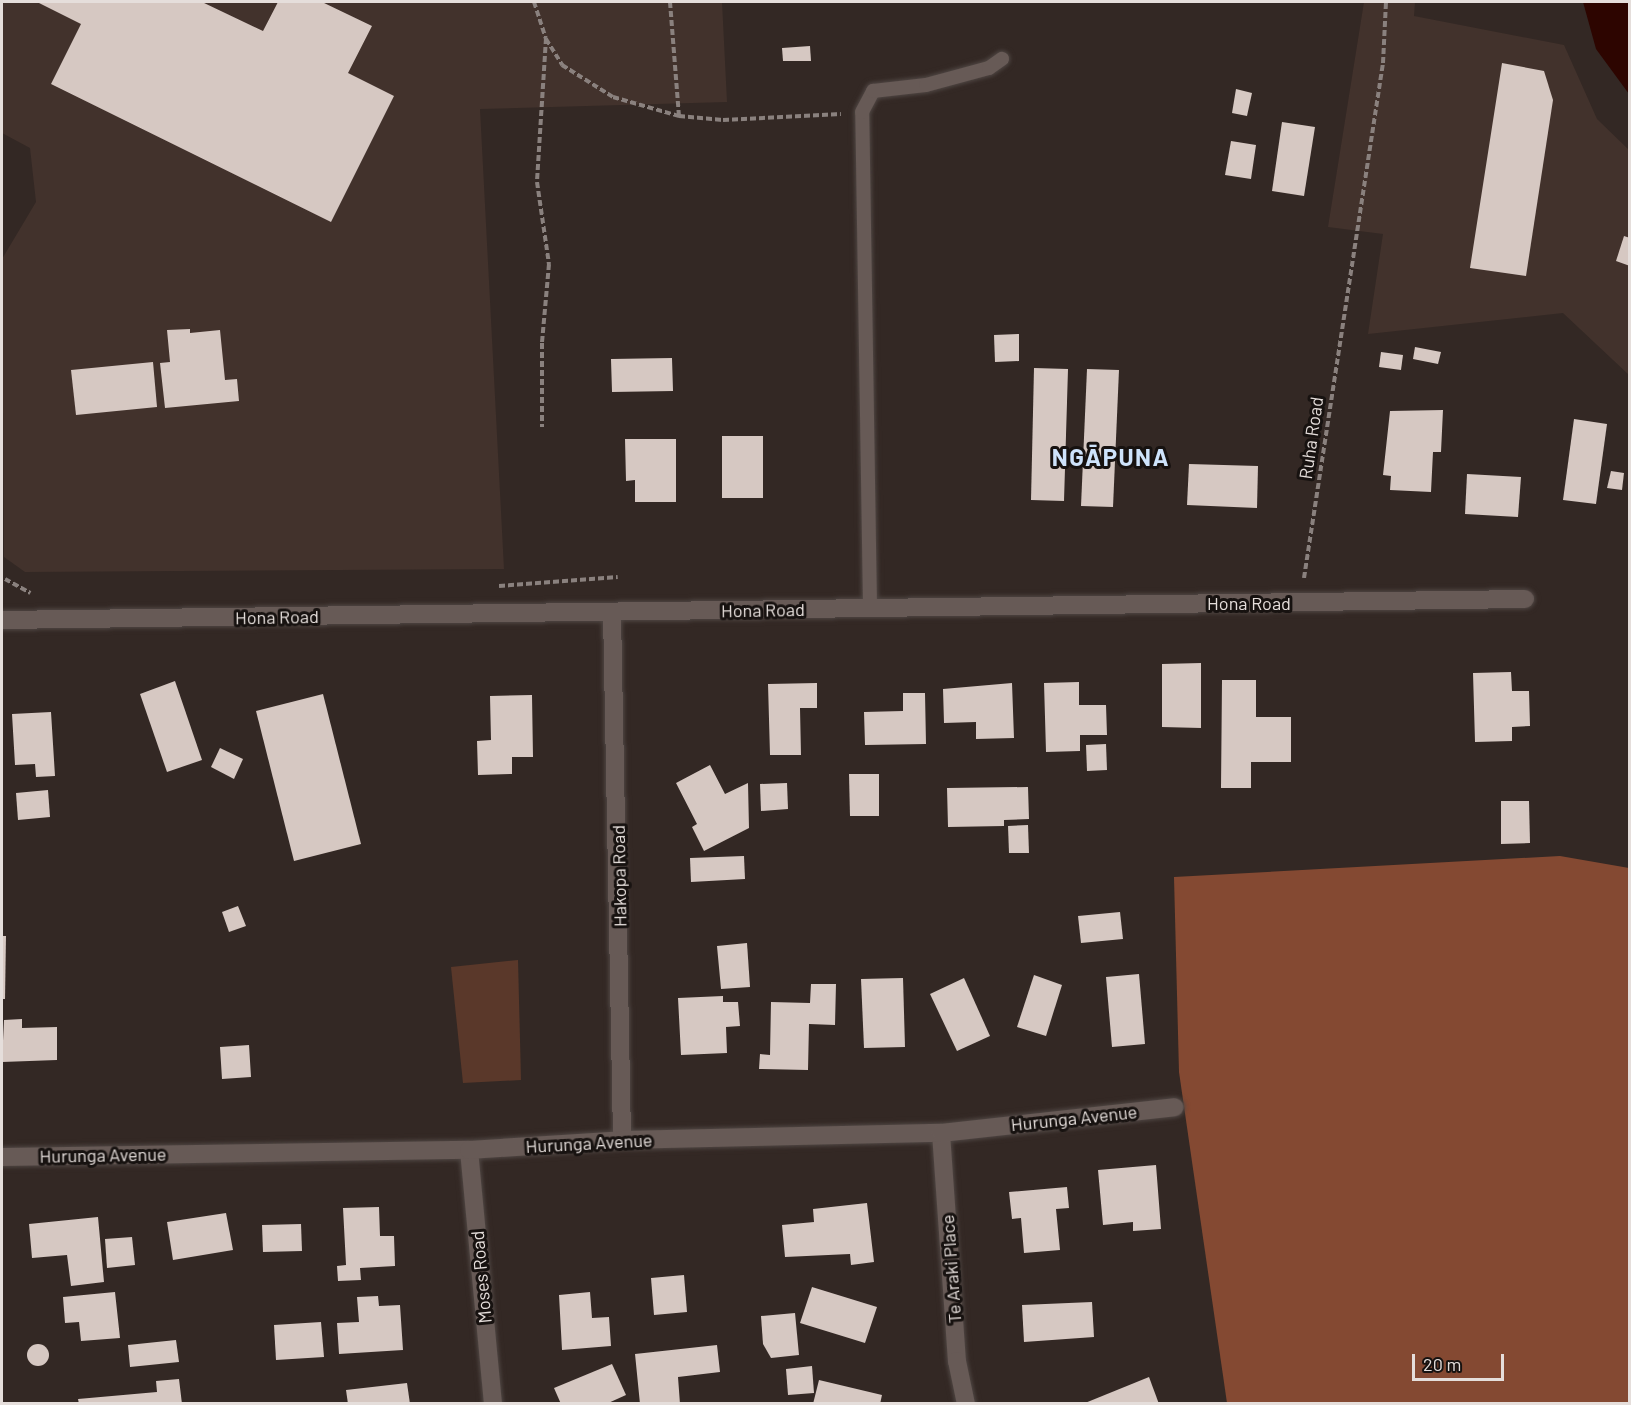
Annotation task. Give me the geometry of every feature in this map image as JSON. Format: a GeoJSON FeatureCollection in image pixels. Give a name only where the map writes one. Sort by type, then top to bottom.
{"type":"FeatureCollection","features":[{"type":"Feature","properties":{"kind":"street","name":"Hona Road"},"geometry":{"type":"LineString","coordinates":[[2,620],[612,612],[870,606],[1525,599]]}},
{"type":"Feature","properties":{"kind":"street","name":"Hakopa Road"},"geometry":{"type":"LineString","coordinates":[[612,612],[622,1140]]}},
{"type":"Feature","properties":{"kind":"street","name":"Hurunga Avenue"},"geometry":{"type":"LineString","coordinates":[[2,1157],[469,1150],[622,1140],[941,1133],[1175,1107]]}},
{"type":"Feature","properties":{"kind":"street","name":"Te Araki Place"},"geometry":{"type":"LineString","coordinates":[[941,1133],[957,1361],[966,1404]]}},
{"type":"Feature","properties":{"kind":"street","name":"Moses Road"},"geometry":{"type":"LineString","coordinates":[[469,1150],[493,1404]]}},
{"type":"Feature","properties":{"kind":"lane"},"geometry":{"type":"LineString","coordinates":[[870,606],[862,112],[873,91],[926,85],[989,68],[1002,59]]}},
{"type":"Feature","properties":{"kind":"path"},"geometry":{"type":"LineString","coordinates":[[534,2],[546,38],[562,65],[613,97],[679,116],[723,120],[862,112]]}},
{"type":"Feature","properties":{"kind":"path"},"geometry":{"type":"LineString","coordinates":[[670,2],[679,116]]}},
{"type":"Feature","properties":{"kind":"path","name":"Ruha Road"},"geometry":{"type":"LineString","coordinates":[[1300,602],[1348,278],[1361,218],[1383,63],[1386,2]]}},
{"type":"Feature","properties":{"kind":"path"},"geometry":{"type":"LineString","coordinates":[[542,427],[542,343],[549,264],[537,182],[546,38]]}},
{"type":"Feature","properties":{"kind":"shaded area"},"geometry":{"type":"Polygon","coordinates":[[[2,2],[722,2],[727,102],[480,109],[504,569],[25,572],[4,557],[2,259],[36,202],[30,148],[2,133],[2,2]]]}},
{"type":"Feature","properties":{"kind":"shaded area"},"geometry":{"type":"Polygon","coordinates":[[[1364,2],[1415,2],[1414,16],[1564,45],[1597,119],[1629,150],[1629,375],[1563,313],[1368,334],[1383,234],[1328,227],[1364,2]]]}},
{"type":"Feature","properties":{"kind":"shaded area"},"geometry":{"type":"Polygon","coordinates":[[[1583,2],[1629,2],[1629,94],[1596,49],[1583,2]]]}},
{"type":"Feature","properties":{"kind":"shaded area"},"geometry":{"type":"Polygon","coordinates":[[[1560,856],[1629,868],[1629,1403],[1227,1403],[1179,1072],[1174,877],[1560,856]]]}},
{"type":"Feature","properties":{"kind":"shaded area"},"geometry":{"type":"Polygon","coordinates":[[[518,960],[521,1080],[463,1083],[451,967],[518,960]]]}},
{"type":"Feature","properties":{"kind":"building"},"geometry":{"type":"Polygon","coordinates":[[[37,2],[202,2],[263,31],[278,2],[322,2],[372,26],[348,73],[394,96],[331,222],[51,84],[81,24],[37,2]]]}},
{"type":"Feature","properties":{"kind":"building"},"geometry":{"type":"Polygon","coordinates":[[[810,46],[811,61],[783,61],[782,48],[810,46]]]}},
{"type":"Feature","properties":{"kind":"building"},"geometry":{"type":"Polygon","coordinates":[[[1502,63],[1544,71],[1553,100],[1526,276],[1470,268],[1502,63]]]}},
{"type":"Feature","properties":{"kind":"building"},"geometry":{"type":"Polygon","coordinates":[[[1236,89],[1252,93],[1247,116],[1232,113],[1236,89]]]}},
{"type":"Feature","properties":{"kind":"building"},"geometry":{"type":"Polygon","coordinates":[[[1282,122],[1315,127],[1304,196],[1272,191],[1282,122]]]}},
{"type":"Feature","properties":{"kind":"building"},"geometry":{"type":"Polygon","coordinates":[[[1231,141],[1256,145],[1251,179],[1225,175],[1231,141]]]}},
{"type":"Feature","properties":{"kind":"building"},"geometry":{"type":"Polygon","coordinates":[[[1624,236],[1630,238],[1630,266],[1616,261],[1624,236]]]}},
{"type":"Feature","properties":{"kind":"building"},"geometry":{"type":"Polygon","coordinates":[[[190,329],[190,333],[220,330],[225,380],[237,379],[239,401],[165,408],[160,363],[170,362],[167,330],[190,329]]]}},
{"type":"Feature","properties":{"kind":"building"},"geometry":{"type":"Polygon","coordinates":[[[1019,334],[1019,361],[995,362],[994,335],[1019,334]]]}},
{"type":"Feature","properties":{"kind":"building"},"geometry":{"type":"Polygon","coordinates":[[[1415,347],[1441,352],[1438,364],[1413,359],[1415,347]]]}},
{"type":"Feature","properties":{"kind":"building"},"geometry":{"type":"Polygon","coordinates":[[[1381,352],[1403,355],[1401,370],[1379,367],[1381,352]]]}},
{"type":"Feature","properties":{"kind":"building"},"geometry":{"type":"Polygon","coordinates":[[[672,358],[673,391],[612,392],[611,359],[672,358]]]}},
{"type":"Feature","properties":{"kind":"building"},"geometry":{"type":"Polygon","coordinates":[[[153,362],[157,407],[76,415],[71,370],[153,362]]]}},
{"type":"Feature","properties":{"kind":"building"},"geometry":{"type":"Polygon","coordinates":[[[1034,368],[1068,369],[1064,501],[1031,500],[1034,368]]]}},
{"type":"Feature","properties":{"kind":"building"},"geometry":{"type":"Polygon","coordinates":[[[1087,369],[1119,370],[1113,507],[1081,506],[1087,369]]]}},
{"type":"Feature","properties":{"kind":"building"},"geometry":{"type":"Polygon","coordinates":[[[1443,410],[1441,452],[1433,452],[1431,492],[1390,490],[1391,476],[1383,475],[1390,411],[1443,410]]]}},
{"type":"Feature","properties":{"kind":"building"},"geometry":{"type":"Polygon","coordinates":[[[1574,419],[1607,424],[1596,504],[1563,500],[1574,419]]]}},
{"type":"Feature","properties":{"kind":"building"},"geometry":{"type":"Polygon","coordinates":[[[722,436],[763,436],[763,498],[722,498],[722,436]]]}},
{"type":"Feature","properties":{"kind":"building"},"geometry":{"type":"Polygon","coordinates":[[[625,439],[676,439],[676,502],[635,502],[635,480],[626,481],[625,439]]]}},
{"type":"Feature","properties":{"kind":"building"},"geometry":{"type":"Polygon","coordinates":[[[1189,464],[1258,466],[1257,508],[1187,505],[1189,464]]]}},
{"type":"Feature","properties":{"kind":"building"},"geometry":{"type":"Polygon","coordinates":[[[1611,471],[1624,473],[1622,490],[1607,488],[1611,471]]]}},
{"type":"Feature","properties":{"kind":"building"},"geometry":{"type":"Polygon","coordinates":[[[1467,474],[1521,477],[1518,517],[1465,514],[1467,474]]]}},
{"type":"Feature","properties":{"kind":"building"},"geometry":{"type":"Polygon","coordinates":[[[1201,663],[1201,728],[1162,727],[1162,664],[1201,663]]]}},
{"type":"Feature","properties":{"kind":"building"},"geometry":{"type":"Polygon","coordinates":[[[1511,672],[1512,691],[1529,691],[1530,726],[1512,727],[1512,741],[1475,742],[1473,673],[1511,672]]]}},
{"type":"Feature","properties":{"kind":"building"},"geometry":{"type":"Polygon","coordinates":[[[1222,680],[1256,680],[1256,717],[1291,717],[1291,762],[1251,762],[1251,788],[1221,788],[1222,680]]]}},
{"type":"Feature","properties":{"kind":"building"},"geometry":{"type":"Polygon","coordinates":[[[175,681],[202,760],[167,772],[140,694],[175,681]]]}},
{"type":"Feature","properties":{"kind":"building"},"geometry":{"type":"Polygon","coordinates":[[[1079,682],[1079,705],[1106,705],[1107,735],[1080,735],[1080,751],[1046,752],[1044,683],[1079,682]]]}},
{"type":"Feature","properties":{"kind":"building"},"geometry":{"type":"Polygon","coordinates":[[[817,683],[817,708],[800,708],[801,755],[770,755],[768,684],[817,683]]]}},
{"type":"Feature","properties":{"kind":"building"},"geometry":{"type":"Polygon","coordinates":[[[1012,683],[1014,738],[976,739],[976,722],[944,723],[943,689],[1012,683]]]}},
{"type":"Feature","properties":{"kind":"building"},"geometry":{"type":"Polygon","coordinates":[[[903,693],[925,693],[926,744],[865,745],[864,712],[903,711],[903,693]]]}},
{"type":"Feature","properties":{"kind":"building"},"geometry":{"type":"Polygon","coordinates":[[[323,694],[361,844],[294,861],[256,711],[323,694]]]}},
{"type":"Feature","properties":{"kind":"building"},"geometry":{"type":"Polygon","coordinates":[[[532,695],[533,757],[512,757],[512,774],[478,775],[477,741],[491,740],[490,696],[532,695]]]}},
{"type":"Feature","properties":{"kind":"building"},"geometry":{"type":"Polygon","coordinates":[[[51,712],[55,776],[36,777],[35,764],[15,765],[12,714],[51,712]]]}},
{"type":"Feature","properties":{"kind":"building"},"geometry":{"type":"Polygon","coordinates":[[[1106,744],[1107,770],[1087,771],[1086,745],[1106,744]]]}},
{"type":"Feature","properties":{"kind":"building"},"geometry":{"type":"Polygon","coordinates":[[[220,748],[243,759],[234,779],[211,767],[220,748]]]}},
{"type":"Feature","properties":{"kind":"building"},"geometry":{"type":"Polygon","coordinates":[[[710,765],[725,794],[748,783],[749,828],[704,851],[692,827],[697,824],[676,783],[710,765]]]}},
{"type":"Feature","properties":{"kind":"building"},"geometry":{"type":"Polygon","coordinates":[[[849,774],[879,774],[879,816],[850,816],[849,774]]]}},
{"type":"Feature","properties":{"kind":"building"},"geometry":{"type":"Polygon","coordinates":[[[787,783],[788,809],[761,811],[760,784],[787,783]]]}},
{"type":"Feature","properties":{"kind":"building"},"geometry":{"type":"Polygon","coordinates":[[[1028,787],[1029,819],[1004,820],[1004,826],[948,827],[947,788],[1028,787]]]}},
{"type":"Feature","properties":{"kind":"building"},"geometry":{"type":"Polygon","coordinates":[[[48,790],[50,817],[18,820],[16,793],[48,790]]]}},
{"type":"Feature","properties":{"kind":"building"},"geometry":{"type":"Polygon","coordinates":[[[1501,801],[1529,801],[1530,843],[1501,844],[1501,801]]]}},
{"type":"Feature","properties":{"kind":"building"},"geometry":{"type":"Polygon","coordinates":[[[1028,825],[1029,853],[1009,853],[1008,826],[1028,825]]]}},
{"type":"Feature","properties":{"kind":"building"},"geometry":{"type":"Polygon","coordinates":[[[744,856],[745,879],[691,882],[690,858],[744,856]]]}},
{"type":"Feature","properties":{"kind":"building"},"geometry":{"type":"Polygon","coordinates":[[[238,906],[246,926],[229,932],[222,912],[238,906]]]}},
{"type":"Feature","properties":{"kind":"building"},"geometry":{"type":"Polygon","coordinates":[[[1120,912],[1123,939],[1081,943],[1078,916],[1120,912]]]}},
{"type":"Feature","properties":{"kind":"building"},"geometry":{"type":"Polygon","coordinates":[[[2,936],[6,936],[5,999],[2,999],[2,936]]]}},
{"type":"Feature","properties":{"kind":"building"},"geometry":{"type":"Polygon","coordinates":[[[747,943],[750,987],[721,989],[717,946],[747,943]]]}},
{"type":"Feature","properties":{"kind":"building"},"geometry":{"type":"Polygon","coordinates":[[[1139,974],[1145,1044],[1112,1047],[1106,977],[1139,974]]]}},
{"type":"Feature","properties":{"kind":"building"},"geometry":{"type":"Polygon","coordinates":[[[1034,975],[1062,985],[1046,1036],[1017,1027],[1034,975]]]}},
{"type":"Feature","properties":{"kind":"building"},"geometry":{"type":"Polygon","coordinates":[[[903,978],[905,1047],[864,1048],[861,979],[903,978]]]}},
{"type":"Feature","properties":{"kind":"building"},"geometry":{"type":"Polygon","coordinates":[[[964,978],[990,1036],[957,1051],[930,994],[964,978]]]}},
{"type":"Feature","properties":{"kind":"building"},"geometry":{"type":"Polygon","coordinates":[[[811,984],[836,984],[835,1025],[809,1024],[808,1070],[759,1069],[760,1054],[770,1055],[771,1002],[810,1003],[811,984]]]}},
{"type":"Feature","properties":{"kind":"building"},"geometry":{"type":"Polygon","coordinates":[[[723,996],[723,1002],[738,1002],[740,1026],[726,1027],[727,1053],[681,1055],[678,998],[723,996]]]}},
{"type":"Feature","properties":{"kind":"building"},"geometry":{"type":"Polygon","coordinates":[[[22,1019],[22,1028],[57,1027],[57,1060],[2,1062],[4,1020],[22,1019]]]}},
{"type":"Feature","properties":{"kind":"building"},"geometry":{"type":"Polygon","coordinates":[[[249,1045],[251,1077],[222,1079],[220,1047],[249,1045]]]}},
{"type":"Feature","properties":{"kind":"building"},"geometry":{"type":"Polygon","coordinates":[[[1156,1165],[1161,1229],[1133,1231],[1133,1222],[1103,1225],[1098,1170],[1156,1165]]]}},
{"type":"Feature","properties":{"kind":"building"},"geometry":{"type":"Polygon","coordinates":[[[1067,1187],[1069,1208],[1056,1209],[1060,1250],[1024,1253],[1021,1218],[1012,1219],[1009,1192],[1067,1187]]]}},
{"type":"Feature","properties":{"kind":"building"},"geometry":{"type":"Polygon","coordinates":[[[867,1203],[874,1262],[851,1265],[850,1254],[785,1257],[782,1225],[814,1222],[813,1209],[867,1203]]]}},
{"type":"Feature","properties":{"kind":"building"},"geometry":{"type":"Polygon","coordinates":[[[379,1207],[380,1236],[394,1236],[395,1266],[360,1268],[361,1280],[338,1281],[337,1266],[346,1265],[343,1208],[379,1207]]]}},
{"type":"Feature","properties":{"kind":"building"},"geometry":{"type":"Polygon","coordinates":[[[226,1213],[233,1250],[173,1260],[167,1222],[226,1213]]]}},
{"type":"Feature","properties":{"kind":"building"},"geometry":{"type":"Polygon","coordinates":[[[98,1217],[104,1282],[71,1286],[67,1255],[32,1258],[29,1224],[98,1217]]]}},
{"type":"Feature","properties":{"kind":"building"},"geometry":{"type":"Polygon","coordinates":[[[301,1224],[302,1251],[263,1252],[262,1225],[301,1224]]]}},
{"type":"Feature","properties":{"kind":"building"},"geometry":{"type":"Polygon","coordinates":[[[132,1237],[135,1265],[107,1268],[105,1239],[132,1237]]]}},
{"type":"Feature","properties":{"kind":"building"},"geometry":{"type":"Polygon","coordinates":[[[684,1275],[687,1312],[654,1315],[651,1278],[684,1275]]]}},
{"type":"Feature","properties":{"kind":"building"},"geometry":{"type":"Polygon","coordinates":[[[812,1287],[877,1307],[865,1343],[800,1323],[812,1287]]]}},
{"type":"Feature","properties":{"kind":"building"},"geometry":{"type":"Polygon","coordinates":[[[115,1292],[120,1338],[81,1341],[79,1322],[65,1323],[63,1297],[115,1292]]]}},
{"type":"Feature","properties":{"kind":"building"},"geometry":{"type":"Polygon","coordinates":[[[590,1292],[592,1318],[609,1317],[611,1346],[562,1350],[559,1295],[590,1292]]]}},
{"type":"Feature","properties":{"kind":"building"},"geometry":{"type":"Polygon","coordinates":[[[378,1296],[379,1306],[400,1305],[403,1350],[339,1354],[337,1323],[359,1322],[357,1297],[378,1296]]]}},
{"type":"Feature","properties":{"kind":"building"},"geometry":{"type":"Polygon","coordinates":[[[1092,1302],[1094,1337],[1024,1342],[1022,1305],[1092,1302]]]}},
{"type":"Feature","properties":{"kind":"building"},"geometry":{"type":"Polygon","coordinates":[[[795,1313],[799,1355],[771,1358],[763,1344],[761,1316],[795,1313]]]}},
{"type":"Feature","properties":{"kind":"building"},"geometry":{"type":"Polygon","coordinates":[[[321,1322],[324,1357],[276,1360],[274,1325],[321,1322]]]}},
{"type":"Feature","properties":{"kind":"building"},"geometry":{"type":"Polygon","coordinates":[[[176,1340],[179,1362],[130,1367],[128,1345],[176,1340]]]}},
{"type":"Feature","properties":{"kind":"building"},"geometry":{"type":"Polygon","coordinates":[[[38,1344],[46,1347],[49,1355],[46,1363],[38,1366],[30,1363],[27,1355],[30,1347],[38,1344]]]}},
{"type":"Feature","properties":{"kind":"building"},"geometry":{"type":"Polygon","coordinates":[[[717,1345],[720,1372],[678,1377],[680,1404],[640,1404],[635,1354],[717,1345]]]}},
{"type":"Feature","properties":{"kind":"building"},"geometry":{"type":"Polygon","coordinates":[[[612,1364],[626,1395],[606,1404],[561,1404],[554,1388],[612,1364]]]}},
{"type":"Feature","properties":{"kind":"building"},"geometry":{"type":"Polygon","coordinates":[[[812,1366],[814,1393],[788,1395],[786,1369],[812,1366]]]}},
{"type":"Feature","properties":{"kind":"building"},"geometry":{"type":"Polygon","coordinates":[[[1149,1377],[1159,1404],[1085,1404],[1085,1403],[1149,1377]]]}},
{"type":"Feature","properties":{"kind":"building"},"geometry":{"type":"Polygon","coordinates":[[[179,1379],[182,1404],[79,1404],[78,1399],[157,1392],[156,1381],[179,1379]]]}},
{"type":"Feature","properties":{"kind":"building"},"geometry":{"type":"Polygon","coordinates":[[[819,1380],[882,1395],[880,1404],[813,1404],[819,1380]]]}},
{"type":"Feature","properties":{"kind":"building"},"geometry":{"type":"Polygon","coordinates":[[[407,1383],[410,1404],[348,1404],[346,1390],[407,1383]]]}},
{"type":"Feature","properties":{"kind":"district","name":"NGĀPUNA"},"geometry":{"type":"Point","coordinates":[1111,457]}}]}
